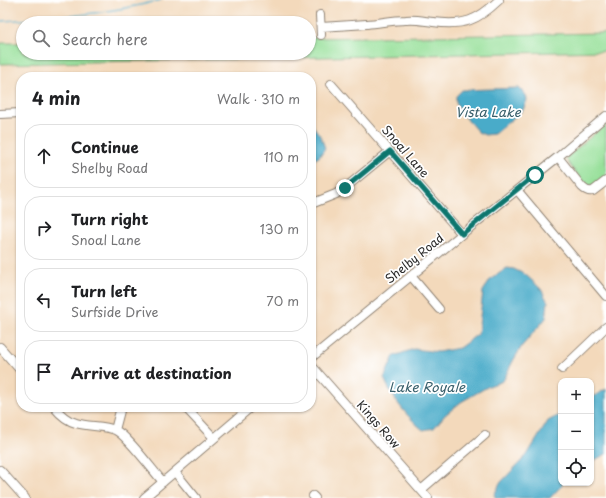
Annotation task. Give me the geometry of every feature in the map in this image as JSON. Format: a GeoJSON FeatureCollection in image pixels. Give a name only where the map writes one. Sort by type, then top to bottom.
{"type":"FeatureCollection","features":[{"type":"Feature","properties":{"kind":"street"},"geometry":{"type":"LineString","coordinates":[[320,15],[321,31],[395,20],[460,24],[477,18],[492,8],[499,0]]}},
{"type":"Feature","properties":{"kind":"street","name":"Snoal Lane"},"geometry":{"type":"LineString","coordinates":[[331,84],[462,234]]}},
{"type":"Feature","properties":{"kind":"street"},"geometry":{"type":"LineString","coordinates":[[0,114],[16,113]]}},
{"type":"Feature","properties":{"kind":"street","name":"Shelby Road"},"geometry":{"type":"LineString","coordinates":[[316,354],[558,157],[606,116]]}},
{"type":"Feature","properties":{"kind":"street"},"geometry":{"type":"LineString","coordinates":[[316,202],[332,196],[345,188],[390,151]]}},
{"type":"Feature","properties":{"kind":"street"},"geometry":{"type":"LineString","coordinates":[[558,157],[586,190],[593,191],[606,181]]}},
{"type":"Feature","properties":{"kind":"street"},"geometry":{"type":"LineString","coordinates":[[517,190],[606,296]]}},
{"type":"Feature","properties":{"kind":"street"},"geometry":{"type":"LineString","coordinates":[[411,276],[438,309]]}},
{"type":"Feature","properties":{"kind":"street"},"geometry":{"type":"LineString","coordinates":[[562,369],[606,327]]}},
{"type":"Feature","properties":{"kind":"street"},"geometry":{"type":"LineString","coordinates":[[0,347],[16,365]]}},
{"type":"Feature","properties":{"kind":"street","name":"Kings Row"},"geometry":{"type":"LineString","coordinates":[[316,371],[428,498]]}},
{"type":"Feature","properties":{"kind":"street"},"geometry":{"type":"LineString","coordinates":[[59,412],[65,418],[74,423],[119,432],[163,482]]}},
{"type":"Feature","properties":{"kind":"street"},"geometry":{"type":"LineString","coordinates":[[115,430],[120,412]]}},
{"type":"Feature","properties":{"kind":"street"},"geometry":{"type":"LineString","coordinates":[[190,412],[214,438]]}},
{"type":"Feature","properties":{"kind":"street"},"geometry":{"type":"LineString","coordinates":[[144,498],[245,412]]}},
{"type":"Feature","properties":{"kind":"street"},"geometry":{"type":"LineString","coordinates":[[421,490],[485,435]]}},
{"type":"Feature","properties":{"kind":"street"},"geometry":{"type":"LineString","coordinates":[[0,470],[25,498]]}},
{"type":"Feature","properties":{"kind":"street"},"geometry":{"type":"LineString","coordinates":[[175,472],[196,498]]}},
{"type":"Feature","properties":{"kind":"green space"},"geometry":{"type":"Polygon","coordinates":[[[606,33],[606,51],[316,57],[316,38],[606,33]]]}},
{"type":"Feature","properties":{"kind":"green space"},"geometry":{"type":"Polygon","coordinates":[[[0,43],[16,43],[16,60],[186,60],[0,64],[0,43]]]}},
{"type":"Feature","properties":{"kind":"green space"},"geometry":{"type":"Polygon","coordinates":[[[606,124],[606,178],[594,186],[589,187],[586,186],[566,159],[606,124]]]}},
{"type":"Feature","properties":{"kind":"water","name":"Vista Lake"},"geometry":{"type":"Polygon","coordinates":[[[519,88],[526,95],[527,100],[523,110],[494,134],[485,135],[478,132],[465,117],[456,103],[456,96],[462,90],[519,88]]]}},
{"type":"Feature","properties":{"kind":"water"},"geometry":{"type":"Polygon","coordinates":[[[316,130],[321,137],[325,148],[319,157],[316,158],[316,130]]]}},
{"type":"Feature","properties":{"kind":"water","name":"Lake Royale"},"geometry":{"type":"Polygon","coordinates":[[[507,268],[514,269],[526,275],[541,289],[548,302],[546,318],[522,346],[503,381],[489,386],[461,402],[445,415],[434,428],[423,430],[400,407],[384,378],[394,356],[414,349],[438,352],[459,348],[478,334],[483,291],[491,279],[507,268]]]}},
{"type":"Feature","properties":{"kind":"water"},"geometry":{"type":"Polygon","coordinates":[[[606,389],[606,454],[594,460],[594,414],[594,396],[606,389]]]}},
{"type":"Feature","properties":{"kind":"water"},"geometry":{"type":"Polygon","coordinates":[[[558,416],[558,486],[561,486],[550,498],[496,498],[494,495],[501,482],[527,455],[548,421],[558,416]]]}},
{"type":"Feature","properties":{"kind":"waterway"},"geometry":{"type":"LineString","coordinates":[[69,16],[121,9],[161,0]]}},
{"type":"Feature","properties":{"kind":"waterway"},"geometry":{"type":"LineString","coordinates":[[0,21],[16,20]]}},
{"type":"Feature","properties":{"kind":"route"},"geometry":{"type":"LineString","coordinates":[[345,188],[390,151],[462,234],[535,175]]}}]}
